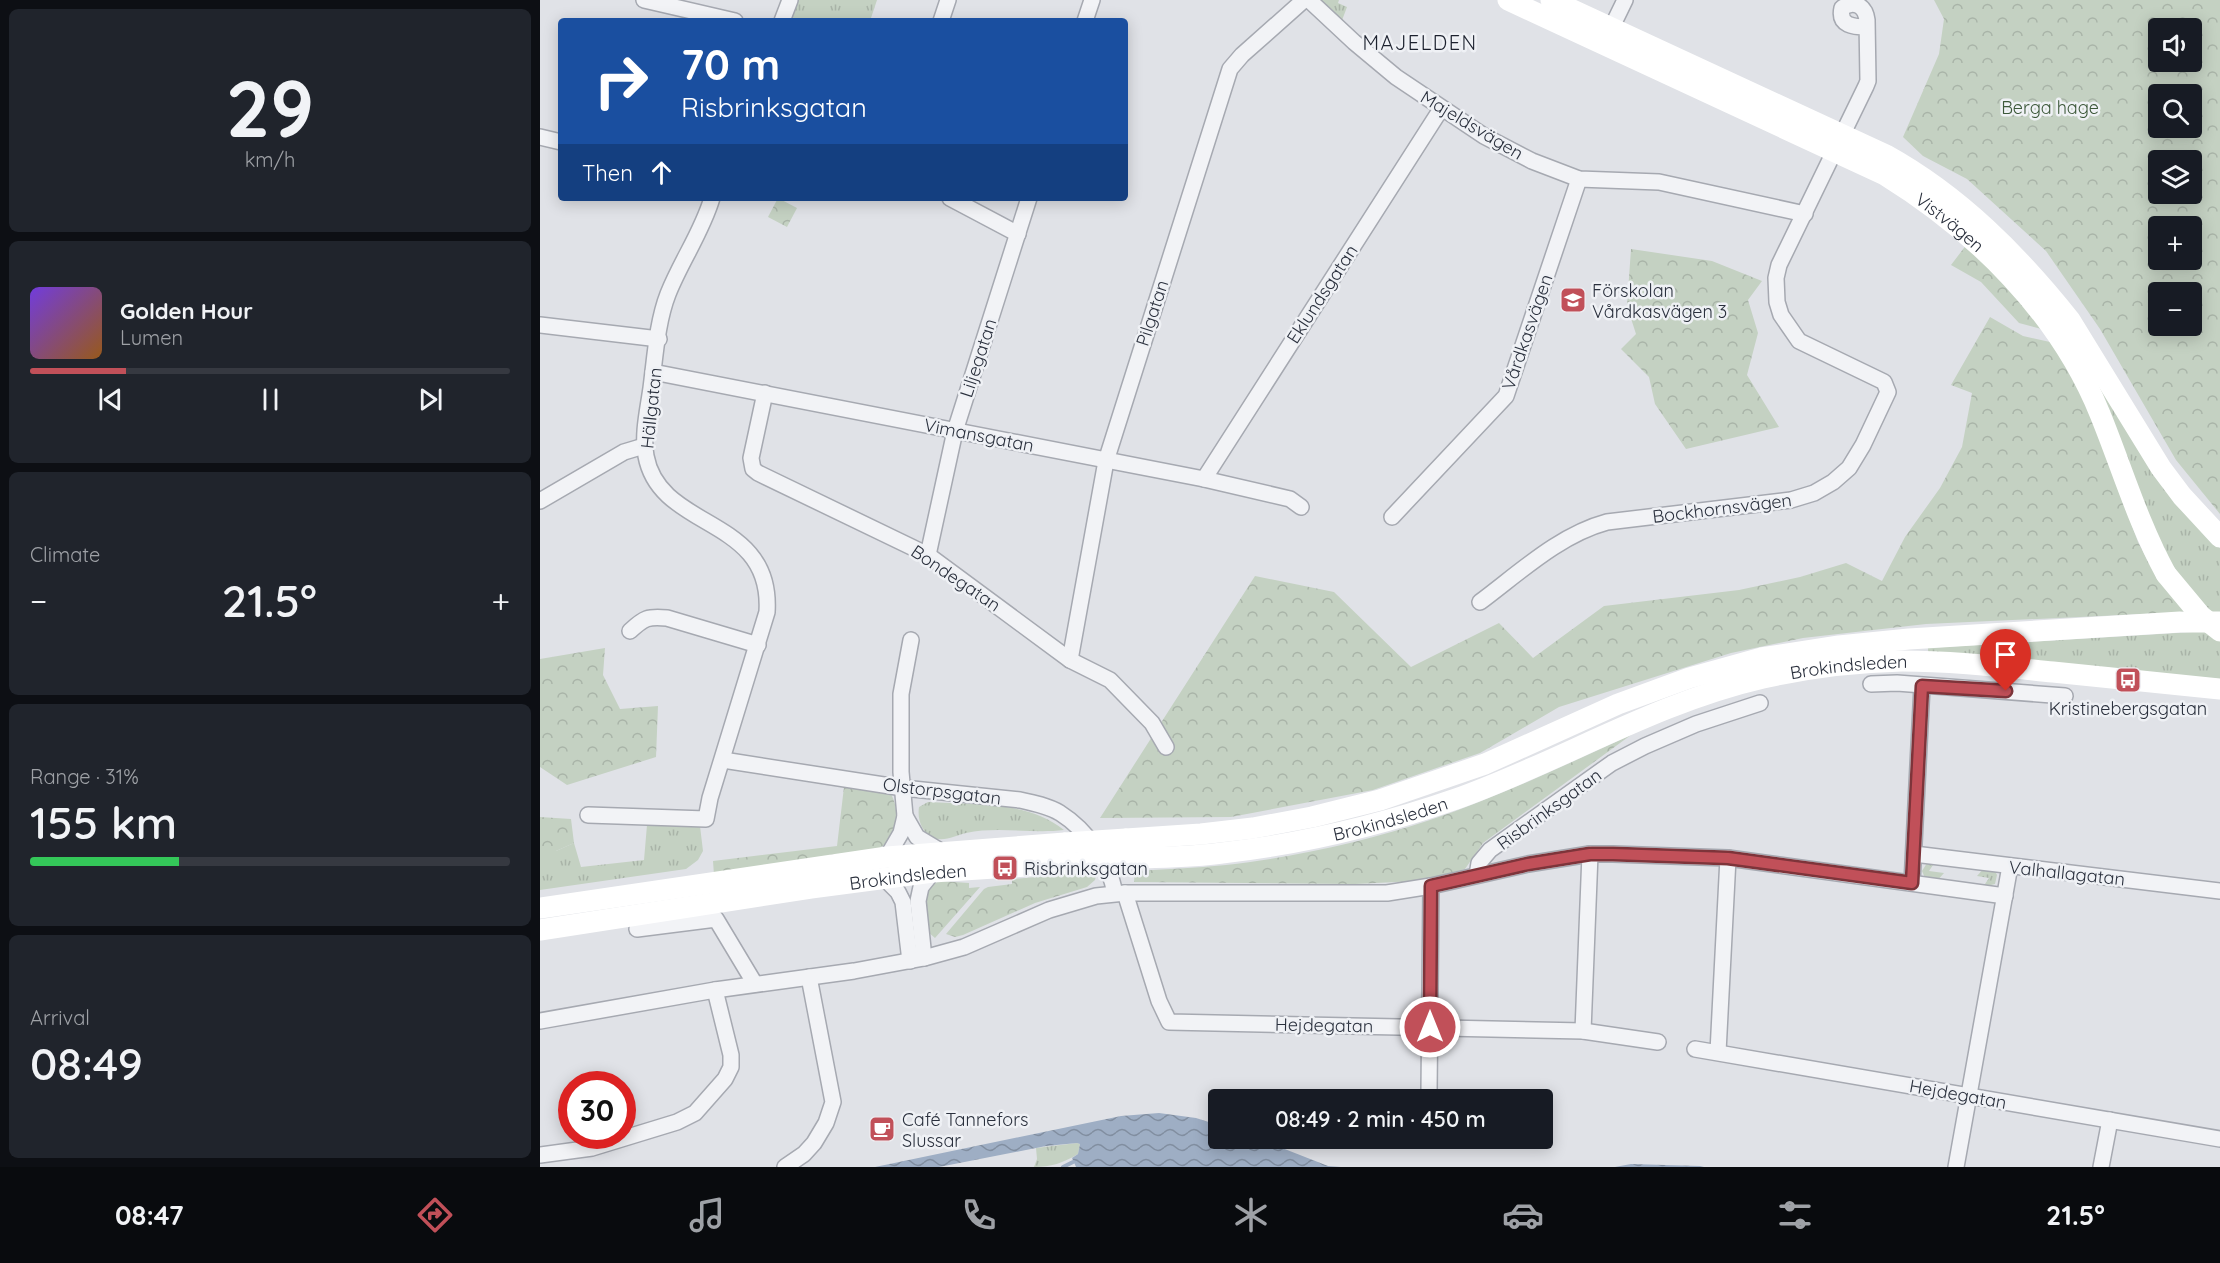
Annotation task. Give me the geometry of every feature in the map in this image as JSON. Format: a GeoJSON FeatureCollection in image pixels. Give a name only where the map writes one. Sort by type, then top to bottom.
{"type":"FeatureCollection","features":[{"type":"Feature","properties":{"kind":"main road","name":"Vistvägen"},"geometry":{"type":"LineString","coordinates":[[1508,0],[1608,36],[1839,143],[1920,196],[1951,220],[1990,255],[2052,325],[2086,382],[2143,529],[2166,574],[2201,616],[2220,631]]}},
{"type":"Feature","properties":{"kind":"main road","name":"Vistvägen"},"geometry":{"type":"LineString","coordinates":[[1551,0],[1608,36]]}},
{"type":"Feature","properties":{"kind":"main road","name":"Vistvägen"},"geometry":{"type":"LineString","coordinates":[[1839,143],[1886,155],[1927,179],[1991,232],[2024,265],[2070,321],[2168,477],[2182,496],[2220,537]]}},
{"type":"Feature","properties":{"kind":"main road","name":"Brokindsleden"},"geometry":{"type":"LineString","coordinates":[[540,908],[887,857],[1201,834],[1253,828],[1312,817],[1380,800],[1485,764],[1618,704],[1689,678],[1761,658],[1839,646],[1909,639],[2180,621],[2220,622]]}},
{"type":"Feature","properties":{"kind":"main road","name":"Brokindsleden"},"geometry":{"type":"LineString","coordinates":[[540,930],[933,872],[1221,854],[1311,838],[1380,822],[1457,799],[1665,708],[1741,684],[1806,670],[1892,662],[1957,663],[2220,689]]}},
{"type":"Feature","properties":{"kind":"street"},"geometry":{"type":"LineString","coordinates":[[644,0],[722,18]]}},
{"type":"Feature","properties":{"kind":"street"},"geometry":{"type":"LineString","coordinates":[[783,18],[790,0]]}},
{"type":"Feature","properties":{"kind":"street"},"geometry":{"type":"LineString","coordinates":[[942,18],[948,0]]}},
{"type":"Feature","properties":{"kind":"street"},"geometry":{"type":"LineString","coordinates":[[1086,18],[1092,0]]}},
{"type":"Feature","properties":{"kind":"street","name":"Pilgatan"},"geometry":{"type":"LineString","coordinates":[[1071,660],[1106,461],[1230,69],[1304,0]]}},
{"type":"Feature","properties":{"kind":"street","name":"Majeldsvägen"},"geometry":{"type":"LineString","coordinates":[[1309,0],[1361,48],[1441,109],[1532,161],[1579,179],[1667,183],[1805,214]]}},
{"type":"Feature","properties":{"kind":"street"},"geometry":{"type":"LineString","coordinates":[[1608,36],[1625,0]]}},
{"type":"Feature","properties":{"kind":"street","name":"Bockhornsvägen"},"geometry":{"type":"LineString","coordinates":[[1479,602],[1558,545],[1590,527],[1607,522],[1791,500],[1826,487],[1849,468],[1863,445],[1888,392],[1887,387],[1884,382],[1799,341],[1781,315],[1777,302],[1776,278],[1779,265],[1868,81],[1868,27]]}},
{"type":"Feature","properties":{"kind":"street","name":"Eklundsgatan"},"geometry":{"type":"LineString","coordinates":[[1204,480],[1441,109]]}},
{"type":"Feature","properties":{"kind":"street"},"geometry":{"type":"LineString","coordinates":[[540,137],[558,141]]}},
{"type":"Feature","properties":{"kind":"street","name":"Vårdkasvägen"},"geometry":{"type":"LineString","coordinates":[[1392,517],[1506,396],[1579,179]]}},
{"type":"Feature","properties":{"kind":"street","name":"Hällgatan"},"geometry":{"type":"LineString","coordinates":[[588,815],[706,819],[710,798],[767,612],[766,582],[759,564],[739,543],[666,493],[654,478],[646,459],[644,446],[658,339],[667,297],[711,201]]}},
{"type":"Feature","properties":{"kind":"street"},"geometry":{"type":"LineString","coordinates":[[956,201],[1018,234]]}},
{"type":"Feature","properties":{"kind":"street","name":"Liljegatan"},"geometry":{"type":"LineString","coordinates":[[928,555],[955,431],[1028,201]]}},
{"type":"Feature","properties":{"kind":"street"},"geometry":{"type":"LineString","coordinates":[[540,325],[658,339]]}},
{"type":"Feature","properties":{"kind":"street","name":"Vimansgatan"},"geometry":{"type":"LineString","coordinates":[[653,372],[1204,480],[1290,500],[1301,507]]}},
{"type":"Feature","properties":{"kind":"street","name":"Bondegatan"},"geometry":{"type":"LineString","coordinates":[[765,393],[751,458],[753,469],[928,555],[1071,660],[1110,680],[1152,723],[1166,747]]}},
{"type":"Feature","properties":{"kind":"street"},"geometry":{"type":"LineString","coordinates":[[540,501],[624,452],[644,446]]}},
{"type":"Feature","properties":{"kind":"street"},"geometry":{"type":"LineString","coordinates":[[630,631],[652,616],[667,618],[758,645]]}},
{"type":"Feature","properties":{"kind":"street"},"geometry":{"type":"LineString","coordinates":[[887,857],[901,833],[905,816],[901,694],[911,640]]}},
{"type":"Feature","properties":{"kind":"street"},"geometry":{"type":"LineString","coordinates":[[1871,684],[1897,683],[2065,696]]}},
{"type":"Feature","properties":{"kind":"street"},"geometry":{"type":"LineString","coordinates":[[1912,883],[1922,686]]}},
{"type":"Feature","properties":{"kind":"street","name":"Risbrinksgatan"},"geometry":{"type":"LineString","coordinates":[[1477,875],[1479,863],[1490,850],[1612,763],[1696,724],[1760,703]]}},
{"type":"Feature","properties":{"kind":"street","name":"Olstorpsgatan"},"geometry":{"type":"LineString","coordinates":[[723,760],[903,788],[1020,800],[1039,804],[1060,814],[1077,828],[1097,850],[1110,873],[1120,893],[1159,1001],[1169,1022]]}},
{"type":"Feature","properties":{"kind":"street"},"geometry":{"type":"LineString","coordinates":[[905,816],[917,837],[943,852]]}},
{"type":"Feature","properties":{"kind":"street"},"geometry":{"type":"LineString","coordinates":[[1583,1031],[1590,854]]}},
{"type":"Feature","properties":{"kind":"street","name":"Valhallagatan"},"geometry":{"type":"LineString","coordinates":[[1477,875],[1590,854],[1648,854],[1728,858],[2004,896]]}},
{"type":"Feature","properties":{"kind":"street","name":"Valhallagatan"},"geometry":{"type":"LineString","coordinates":[[1914,854],[2220,891]]}},
{"type":"Feature","properties":{"kind":"street"},"geometry":{"type":"LineString","coordinates":[[1718,1052],[1728,858]]}},
{"type":"Feature","properties":{"kind":"street"},"geometry":{"type":"LineString","coordinates":[[1956,1167],[2010,866]]}},
{"type":"Feature","properties":{"kind":"street"},"geometry":{"type":"LineString","coordinates":[[917,960],[918,900],[921,887],[933,872]]}},
{"type":"Feature","properties":{"kind":"street"},"geometry":{"type":"LineString","coordinates":[[540,1021],[715,990],[917,960],[964,947],[1049,910],[1096,896],[1120,893],[1387,893],[1477,875]]}},
{"type":"Feature","properties":{"kind":"street"},"geometry":{"type":"LineString","coordinates":[[884,878],[898,892],[903,902],[917,960]]}},
{"type":"Feature","properties":{"kind":"street"},"geometry":{"type":"LineString","coordinates":[[1429,1089],[1431,886]]}},
{"type":"Feature","properties":{"kind":"street"},"geometry":{"type":"LineString","coordinates":[[637,929],[716,919],[755,984]]}},
{"type":"Feature","properties":{"kind":"street"},"geometry":{"type":"LineString","coordinates":[[785,1167],[804,1154],[814,1143],[826,1123],[833,1102],[809,977]]}},
{"type":"Feature","properties":{"kind":"street"},"geometry":{"type":"LineString","coordinates":[[540,1155],[592,1148],[677,1122],[695,1113],[725,1079],[731,1066],[731,1055],[715,990]]}},
{"type":"Feature","properties":{"kind":"street","name":"Hejdegatan"},"geometry":{"type":"LineString","coordinates":[[1169,1022],[1583,1031],[1659,1042]]}},
{"type":"Feature","properties":{"kind":"street","name":"Hejdegatan"},"geometry":{"type":"LineString","coordinates":[[1695,1049],[2220,1139]]}},
{"type":"Feature","properties":{"kind":"street"},"geometry":{"type":"LineString","coordinates":[[2101,1167],[2110,1120]]}},
{"type":"Feature","properties":{"kind":"green space"},"geometry":{"type":"Polygon","coordinates":[[[797,0],[877,0],[871,18],[792,18],[797,0]]]}},
{"type":"Feature","properties":{"kind":"green space"},"geometry":{"type":"Polygon","coordinates":[[[1318,0],[1339,0],[1338,3],[1347,7],[1341,23],[1318,0]]]}},
{"type":"Feature","properties":{"kind":"green space","name":"Berga hage"},"geometry":{"type":"Polygon","coordinates":[[[1934,0],[2220,0],[2220,514],[2176,460],[2100,329],[2046,251],[1967,179],[1923,156],[1903,137],[1939,54],[1944,19],[1934,0]]]}},
{"type":"Feature","properties":{"kind":"green space"},"geometry":{"type":"Polygon","coordinates":[[[776,201],[784,201],[797,208],[787,227],[768,217],[776,201]]]}},
{"type":"Feature","properties":{"kind":"green space"},"geometry":{"type":"Polygon","coordinates":[[[1967,244],[2045,330],[2019,323],[1981,282],[1951,265],[1967,244]]]}},
{"type":"Feature","properties":{"kind":"green space"},"geometry":{"type":"Polygon","coordinates":[[[1631,249],[1712,261],[1762,281],[1748,300],[1758,333],[1747,375],[1779,427],[1686,449],[1655,404],[1649,377],[1621,349],[1636,334],[1627,306],[1631,249]]]}},
{"type":"Feature","properties":{"kind":"green space"},"geometry":{"type":"Polygon","coordinates":[[[1990,317],[2023,336],[2050,342],[2063,360],[2087,404],[2138,542],[2149,563],[2187,612],[1926,624],[1803,638],[1731,653],[1559,707],[1480,753],[1373,790],[1231,817],[1100,818],[1255,576],[1334,592],[1411,667],[1499,623],[1533,658],[1604,606],[1739,590],[1800,577],[1846,563],[1882,581],[1905,537],[1940,488],[1962,447],[1972,393],[1951,385],[1990,317]]]}},
{"type":"Feature","properties":{"kind":"green space"},"geometry":{"type":"Polygon","coordinates":[[[2092,375],[2207,536],[2220,548],[2220,613],[2212,613],[2176,572],[2156,535],[2092,375]]]}},
{"type":"Feature","properties":{"kind":"green space"},"geometry":{"type":"Polygon","coordinates":[[[2209,631],[2220,640],[2220,679],[1928,653],[1928,648],[2209,631]]]}},
{"type":"Feature","properties":{"kind":"green space"},"geometry":{"type":"Polygon","coordinates":[[[605,648],[603,675],[620,709],[658,706],[656,757],[567,785],[540,767],[540,659],[605,648]]]}},
{"type":"Feature","properties":{"kind":"green space"},"geometry":{"type":"Polygon","coordinates":[[[1631,735],[1483,843],[1465,869],[1418,881],[1355,884],[1134,882],[1135,871],[1226,865],[1277,858],[1355,842],[1406,828],[1507,791],[1631,735]]]}},
{"type":"Feature","properties":{"kind":"green space"},"geometry":{"type":"Polygon","coordinates":[[[844,787],[891,794],[894,800],[896,812],[894,831],[888,842],[876,851],[714,875],[713,861],[837,846],[844,787]]]}},
{"type":"Feature","properties":{"kind":"green space"},"geometry":{"type":"Polygon","coordinates":[[[928,802],[981,804],[1017,809],[1049,820],[1064,830],[990,830],[938,839],[926,833],[920,821],[919,807],[928,802]]]}},
{"type":"Feature","properties":{"kind":"green space"},"geometry":{"type":"Polygon","coordinates":[[[540,817],[571,819],[574,843],[556,851],[540,851],[540,817]]]}},
{"type":"Feature","properties":{"kind":"green space"},"geometry":{"type":"Polygon","coordinates":[[[647,825],[700,826],[703,851],[698,860],[686,869],[540,890],[540,851],[556,851],[574,843],[581,867],[644,860],[647,825]]]}},
{"type":"Feature","properties":{"kind":"green space"},"geometry":{"type":"Polygon","coordinates":[[[1935,862],[1929,871],[1944,873],[1937,881],[1925,878],[1922,871],[1927,863],[1935,862]]]}},
{"type":"Feature","properties":{"kind":"green space"},"geometry":{"type":"Polygon","coordinates":[[[1984,868],[1995,871],[1997,875],[1995,884],[1983,887],[1989,878],[1977,876],[1984,868]]]}},
{"type":"Feature","properties":{"kind":"green space"},"geometry":{"type":"Polygon","coordinates":[[[1097,872],[1095,880],[1087,887],[1035,903],[963,935],[955,937],[946,934],[988,887],[1012,884],[1012,879],[1097,872]]]}},
{"type":"Feature","properties":{"kind":"green space"},"geometry":{"type":"Polygon","coordinates":[[[939,881],[969,883],[969,888],[980,887],[935,938],[928,932],[923,895],[939,881]]]}},
{"type":"Feature","properties":{"kind":"green space"},"geometry":{"type":"Polygon","coordinates":[[[1080,1144],[1078,1154],[1073,1157],[1051,1165],[1034,1167],[1037,1159],[1036,1148],[1080,1144]]]}},
{"type":"Feature","properties":{"kind":"water"},"geometry":{"type":"Polygon","coordinates":[[[1159,1113],[1196,1118],[1208,1122],[1208,1149],[1285,1149],[1328,1166],[1341,1167],[1076,1167],[1072,1158],[1078,1154],[1080,1144],[1077,1143],[1046,1146],[939,1167],[875,1167],[1121,1116],[1159,1113]]]}},
{"type":"Feature","properties":{"kind":"water"},"geometry":{"type":"Polygon","coordinates":[[[1631,1164],[1700,1166],[1704,1167],[1615,1167],[1631,1164]]]}},
{"type":"Feature","properties":{"kind":"waterway"},"geometry":{"type":"LineString","coordinates":[[1063,1167],[1073,1162]]}},
{"type":"Feature","properties":{"kind":"place","name":"Förskolan Vårdkasvägen 3"},"geometry":{"type":"Point","coordinates":[1573,300]}},
{"type":"Feature","properties":{"kind":"place","name":"Kristinebergsgatan"},"geometry":{"type":"Point","coordinates":[2128,680]}},
{"type":"Feature","properties":{"kind":"place","name":"Risbrinksgatan"},"geometry":{"type":"Point","coordinates":[1005,868]}},
{"type":"Feature","properties":{"kind":"place","name":"Café Tannefors Slussar"},"geometry":{"type":"Point","coordinates":[882,1129]}},
{"type":"Feature","properties":{"kind":"district","name":"MAJELDEN"},"geometry":{"type":"Point","coordinates":[1420,42]}},
{"type":"Feature","properties":{"kind":"route"},"geometry":{"type":"LineString","coordinates":[[1430,1027],[1431,886],[1528,864],[1590,854],[1728,858],[1912,883],[1922,686],[2006,691]]}}]}
